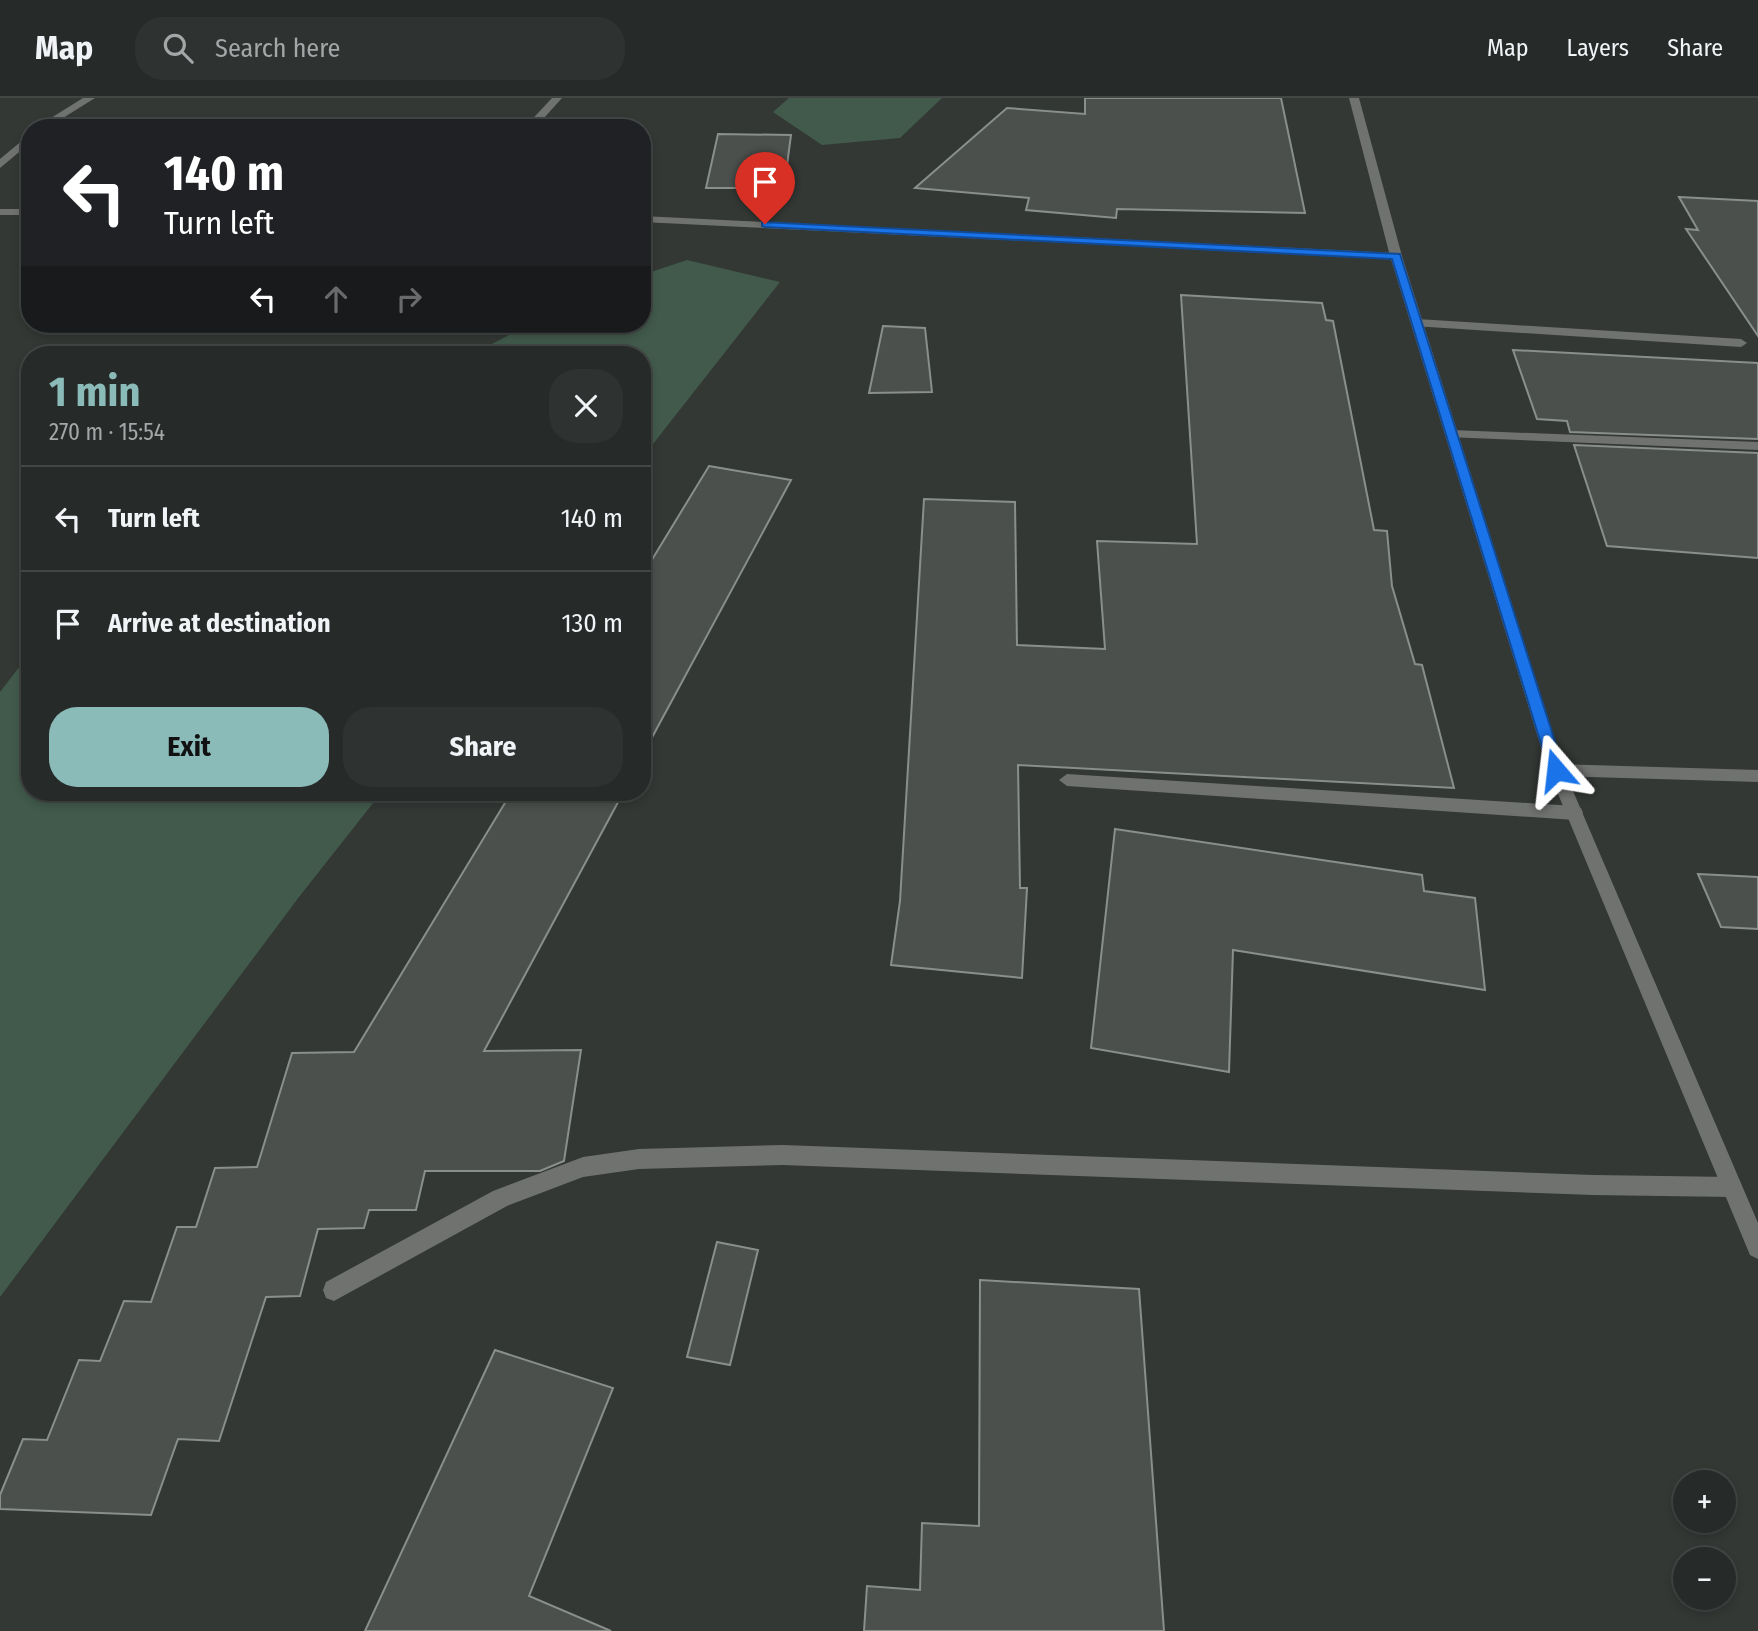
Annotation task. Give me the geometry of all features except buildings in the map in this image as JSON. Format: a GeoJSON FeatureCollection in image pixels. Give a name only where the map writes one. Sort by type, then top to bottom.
{"type":"FeatureCollection","features":[{"type":"Feature","properties":{"kind":"street"},"geometry":{"type":"LineString","coordinates":[[55,119],[90,98]]}},
{"type":"Feature","properties":{"kind":"street"},"geometry":{"type":"LineString","coordinates":[[537,119],[557,98]]}},
{"type":"Feature","properties":{"kind":"street"},"geometry":{"type":"LineString","coordinates":[[1354,98],[1396,256],[1556,770],[1758,1248]]}},
{"type":"Feature","properties":{"kind":"street"},"geometry":{"type":"LineString","coordinates":[[0,164],[21,145]]}},
{"type":"Feature","properties":{"kind":"street"},"geometry":{"type":"LineString","coordinates":[[0,212],[21,212]]}},
{"type":"Feature","properties":{"kind":"street"},"geometry":{"type":"LineString","coordinates":[[651,219],[1396,256]]}},
{"type":"Feature","properties":{"kind":"street"},"geometry":{"type":"LineString","coordinates":[[1417,323],[1741,343]]}},
{"type":"Feature","properties":{"kind":"street"},"geometry":{"type":"LineString","coordinates":[[1452,434],[1758,446]]}},
{"type":"Feature","properties":{"kind":"street"},"geometry":{"type":"LineString","coordinates":[[1556,770],[1758,776]]}},
{"type":"Feature","properties":{"kind":"street"},"geometry":{"type":"LineString","coordinates":[[1066,780],[1575,813]]}},
{"type":"Feature","properties":{"kind":"street"},"geometry":{"type":"LineString","coordinates":[[334,1290],[500,1198],[583,1167],[639,1159],[783,1155],[1593,1185],[1732,1187]]}},
{"type":"Feature","properties":{"kind":"green space"},"geometry":{"type":"Polygon","coordinates":[[[789,98],[942,98],[900,138],[822,145],[773,112],[789,98]]]}},
{"type":"Feature","properties":{"kind":"green space"},"geometry":{"type":"Polygon","coordinates":[[[687,260],[780,282],[651,447],[651,346],[488,346],[513,333],[651,333],[651,272],[687,260]]]}},
{"type":"Feature","properties":{"kind":"green space"},"geometry":{"type":"Polygon","coordinates":[[[21,665],[21,801],[375,801],[299,897],[0,1297],[0,692],[21,665]]]}},
{"type":"Feature","properties":{"kind":"route"},"geometry":{"type":"LineString","coordinates":[[765,224],[1396,256],[1556,770]]}}]}
